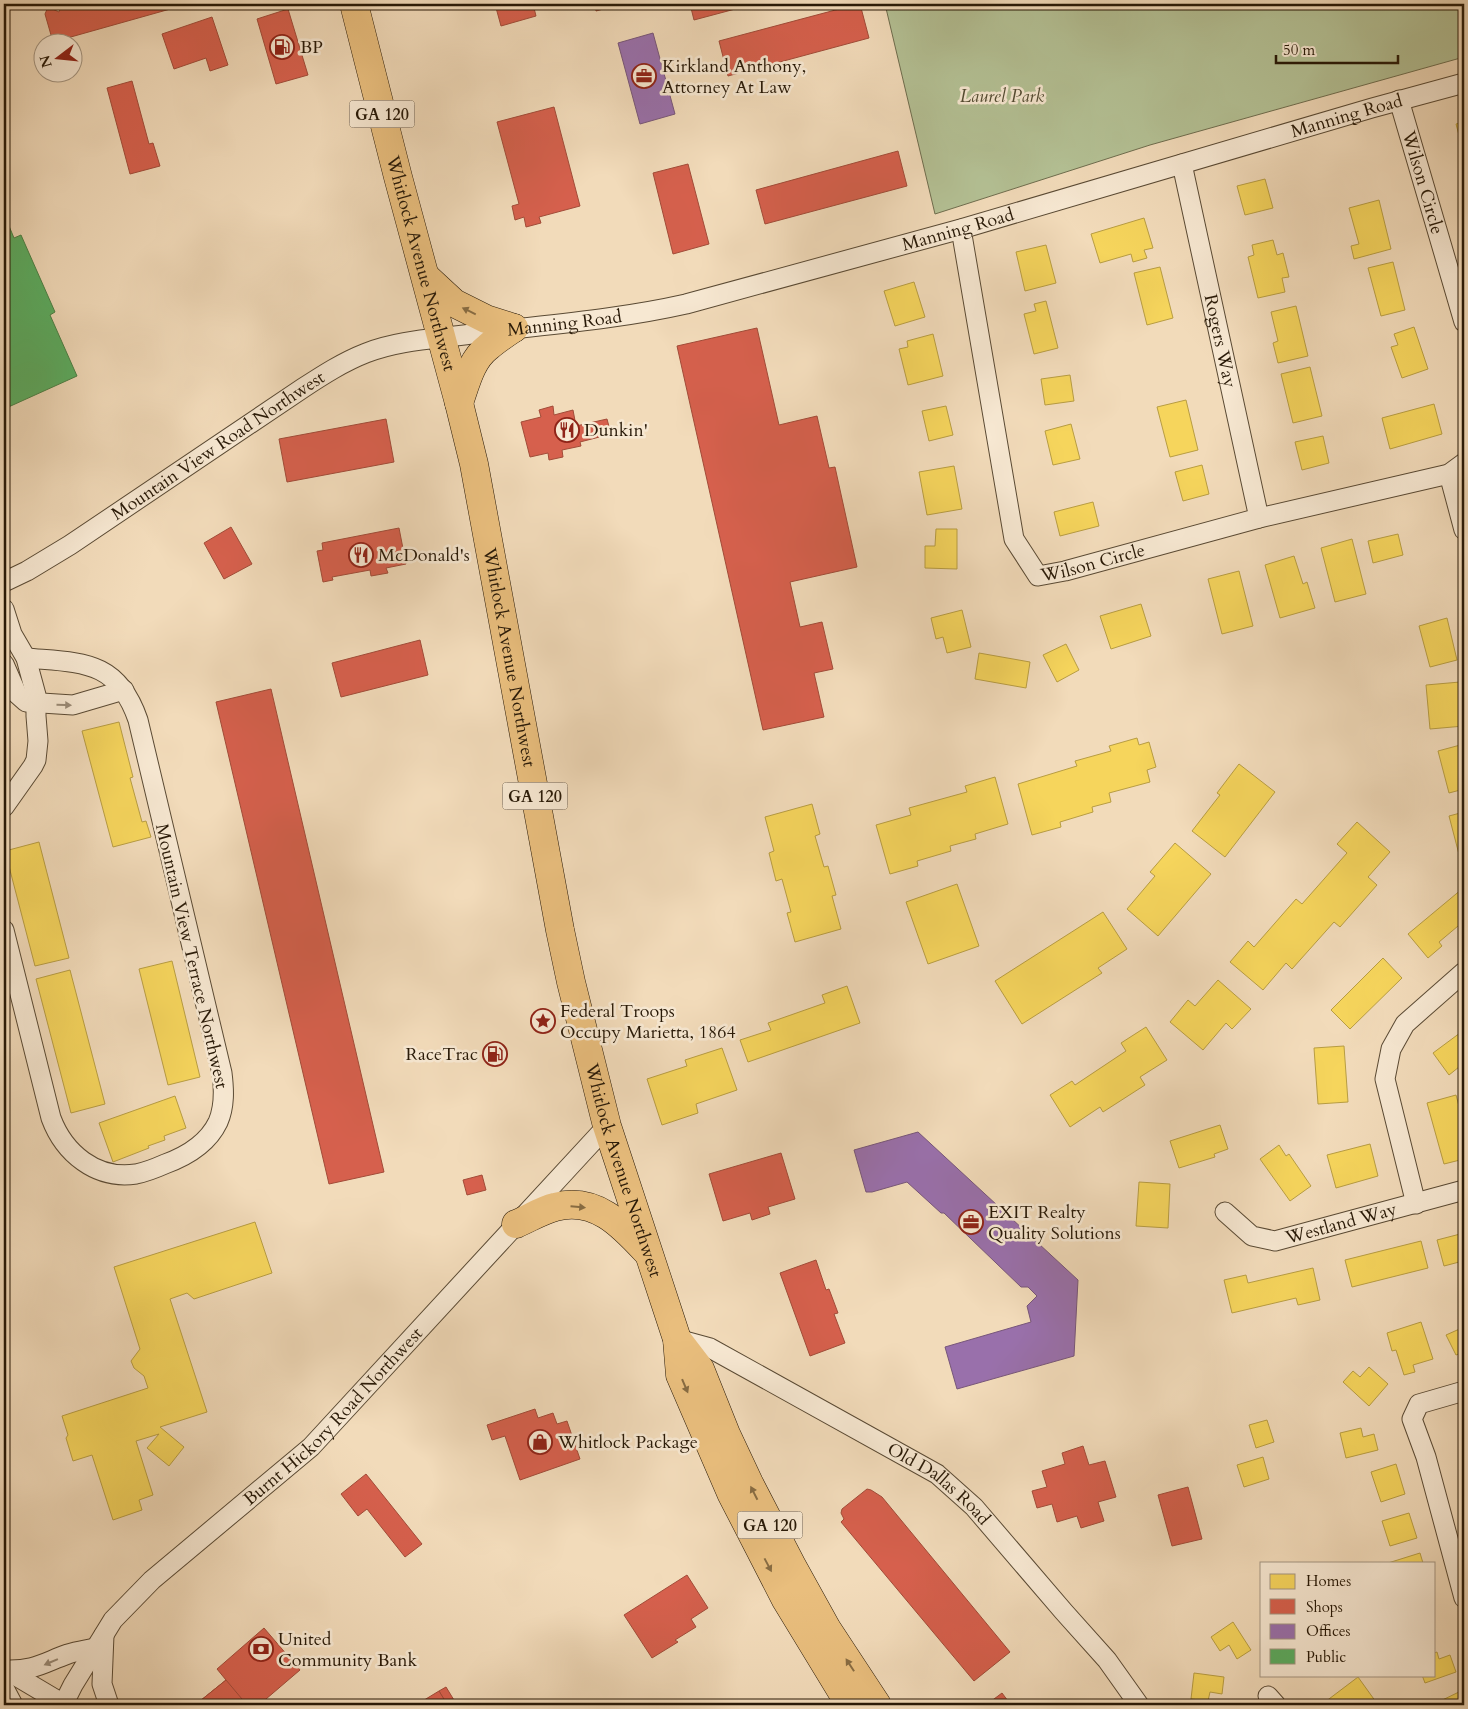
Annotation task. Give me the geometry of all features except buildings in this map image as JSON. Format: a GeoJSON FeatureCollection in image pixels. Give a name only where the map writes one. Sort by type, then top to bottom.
{"type":"FeatureCollection","features":[{"type":"Feature","properties":{"kind":"highway","name":"Whitlock Avenue Northwest"},"geometry":{"type":"LineString","coordinates":[[354,4],[398,177],[460,403],[474,464],[561,938],[607,1126],[677,1339],[680,1376],[731,1493],[786,1600],[850,1705]]}},
{"type":"Feature","properties":{"kind":"highway"},"geometry":{"type":"LineString","coordinates":[[427,278],[454,303],[486,319],[514,328]]}},
{"type":"Feature","properties":{"kind":"highway"},"geometry":{"type":"LineString","coordinates":[[460,403],[474,363],[486,348],[514,328]]}},
{"type":"Feature","properties":{"kind":"highway"},"geometry":{"type":"LineString","coordinates":[[516,1224],[555,1207],[579,1205],[606,1213],[649,1254]]}},
{"type":"Feature","properties":{"kind":"highway","name":"Whitlock Avenue Northwest"},"geometry":{"type":"LineString","coordinates":[[677,1339],[700,1369],[745,1475],[791,1564],[828,1629],[877,1705]]}},
{"type":"Feature","properties":{"kind":"street","name":"Manning Road"},"geometry":{"type":"LineString","coordinates":[[442,338],[611,318],[678,306],[961,229],[1400,100],[1464,83]]}},
{"type":"Feature","properties":{"kind":"street","name":"Wilson Circle"},"geometry":{"type":"LineString","coordinates":[[1400,100],[1464,322]]}},
{"type":"Feature","properties":{"kind":"street","name":"Rogers Way"},"geometry":{"type":"LineString","coordinates":[[1182,164],[1259,518]]}},
{"type":"Feature","properties":{"kind":"street","name":"Wilson Circle"},"geometry":{"type":"LineString","coordinates":[[961,229],[1014,539],[1038,576],[1065,571],[1259,518],[1457,468]]}},
{"type":"Feature","properties":{"kind":"street","name":"Mountain View Road Northwest"},"geometry":{"type":"LineString","coordinates":[[4,582],[27,571],[70,545],[333,369],[359,356],[385,347],[442,338]]}},
{"type":"Feature","properties":{"kind":"street"},"geometry":{"type":"LineString","coordinates":[[1457,468],[1464,530]]}},
{"type":"Feature","properties":{"kind":"street"},"geometry":{"type":"LineString","coordinates":[[4,609],[12,634],[26,658],[36,695],[38,741],[36,760],[4,808]]}},
{"type":"Feature","properties":{"kind":"street","name":"Mountain View Terrace Northwest"},"geometry":{"type":"LineString","coordinates":[[4,930],[51,1118],[56,1132],[72,1153],[97,1170],[109,1173],[135,1174],[172,1162],[186,1155],[204,1141],[212,1132],[222,1110],[224,1098],[222,1073],[134,706],[124,690],[111,676],[91,665],[26,658]]}},
{"type":"Feature","properties":{"kind":"street"},"geometry":{"type":"LineString","coordinates":[[4,664],[7,675],[21,699],[26,702],[73,706],[124,690]]}},
{"type":"Feature","properties":{"kind":"street"},"geometry":{"type":"LineString","coordinates":[[1416,1204],[1385,1079],[1391,1049],[1405,1024],[1464,972]]}},
{"type":"Feature","properties":{"kind":"street","name":"Burnt Hickory Road Northwest"},"geometry":{"type":"LineString","coordinates":[[64,1705],[73,1685],[113,1620],[152,1580],[311,1447],[607,1126]]}},
{"type":"Feature","properties":{"kind":"street","name":"Westland Way"},"geometry":{"type":"LineString","coordinates":[[1225,1212],[1252,1236],[1275,1240],[1464,1190]]}},
{"type":"Feature","properties":{"kind":"street","name":"Old Dallas Road"},"geometry":{"type":"LineString","coordinates":[[677,1339],[710,1348],[937,1474],[974,1507],[1107,1660],[1139,1705]]}},
{"type":"Feature","properties":{"kind":"street"},"geometry":{"type":"LineString","coordinates":[[1463,1586],[1426,1457],[1412,1419],[1419,1404],[1464,1392]]}},
{"type":"Feature","properties":{"kind":"street"},"geometry":{"type":"LineString","coordinates":[[5,1669],[22,1670],[45,1664],[100,1641],[102,1684],[109,1705]]}},
{"type":"Feature","properties":{"kind":"street"},"geometry":{"type":"LineString","coordinates":[[5,1669],[64,1705]]}},
{"type":"Feature","properties":{"kind":"street"},"geometry":{"type":"LineString","coordinates":[[4,1688],[13,1705]]}},
{"type":"Feature","properties":{"kind":"green space","name":"Laurel Park"},"geometry":{"type":"Polygon","coordinates":[[[885,4],[1464,4],[1464,57],[1150,145],[935,214],[885,4]]]}},
{"type":"Feature","properties":{"kind":"place","name":"BP"},"geometry":{"type":"Point","coordinates":[282,47]}},
{"type":"Feature","properties":{"kind":"place","name":"Kirkland Anthony, Attorney At Law"},"geometry":{"type":"Point","coordinates":[644,76]}},
{"type":"Feature","properties":{"kind":"place","name":"Dunkin'"},"geometry":{"type":"Point","coordinates":[567,430]}},
{"type":"Feature","properties":{"kind":"place","name":"McDonald's"},"geometry":{"type":"Point","coordinates":[361,555]}},
{"type":"Feature","properties":{"kind":"place","name":"Federal Troops Occupy Marietta, 1864"},"geometry":{"type":"Point","coordinates":[543,1021]}},
{"type":"Feature","properties":{"kind":"place","name":"RaceTrac"},"geometry":{"type":"Point","coordinates":[495,1054]}},
{"type":"Feature","properties":{"kind":"place","name":"EXIT Realty Quality Solutions"},"geometry":{"type":"Point","coordinates":[971,1222]}},
{"type":"Feature","properties":{"kind":"place","name":"Whitlock Package"},"geometry":{"type":"Point","coordinates":[540,1442]}},
{"type":"Feature","properties":{"kind":"place","name":"United Community Bank"},"geometry":{"type":"Point","coordinates":[261,1649]}}]}
